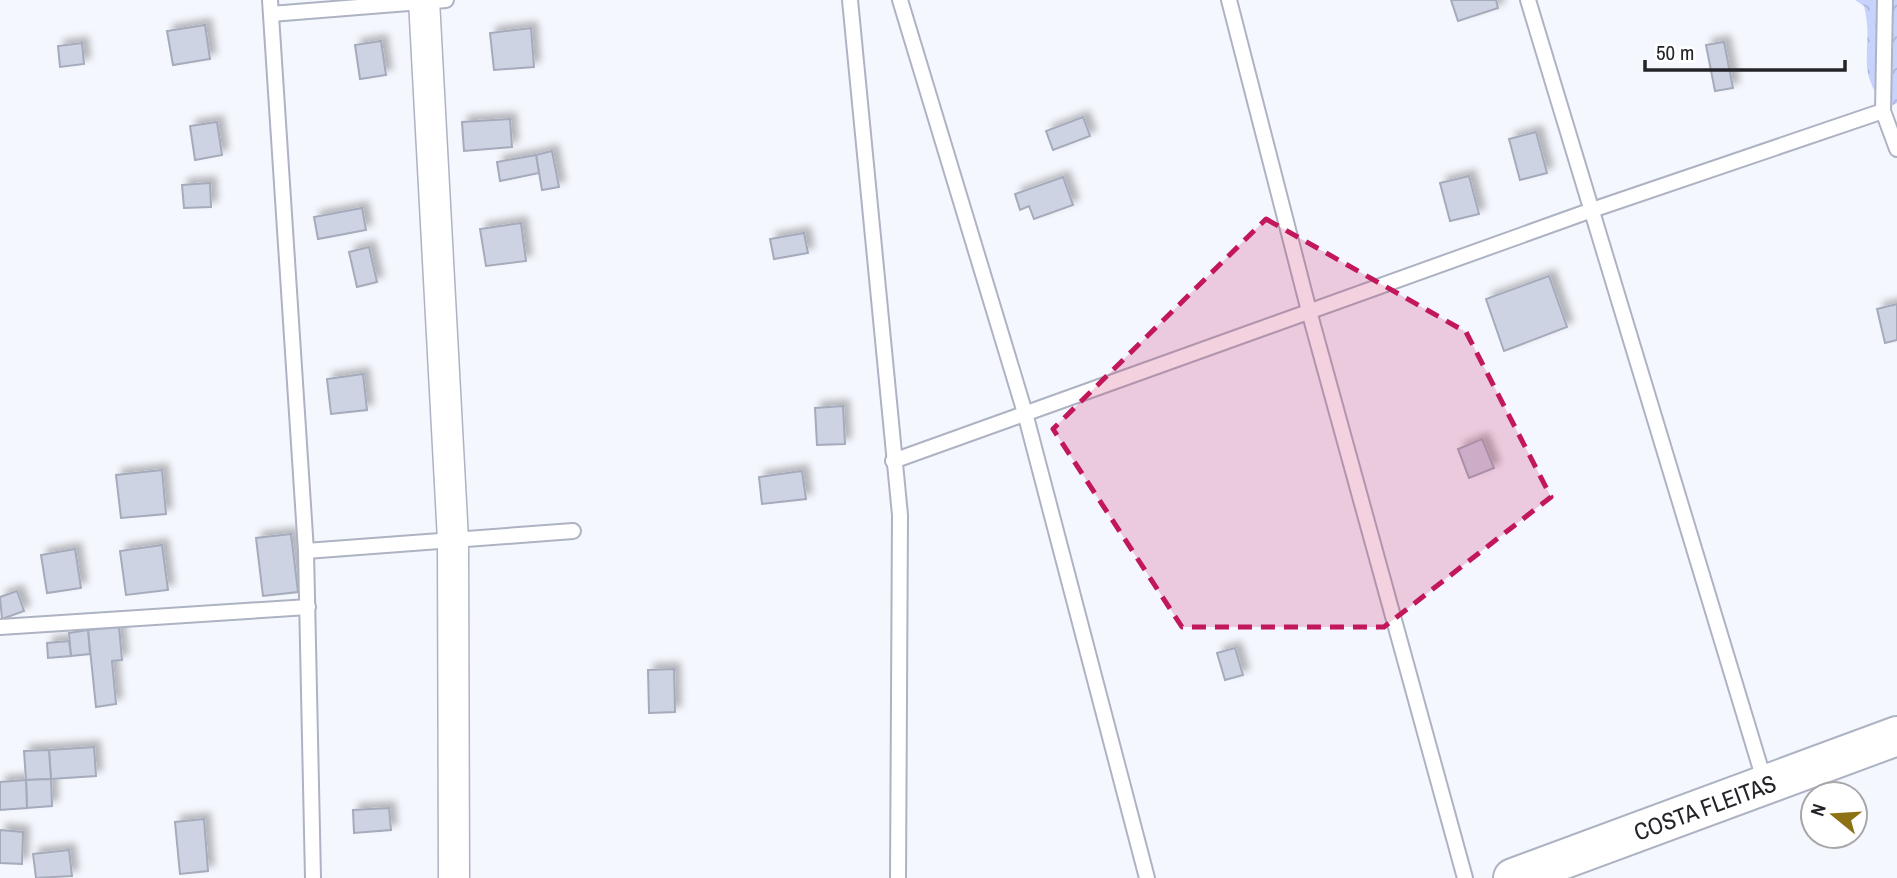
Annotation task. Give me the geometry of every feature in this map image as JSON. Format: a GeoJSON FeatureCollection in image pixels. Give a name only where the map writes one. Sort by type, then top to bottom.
{"type":"FeatureCollection","features":[{"type":"Feature","properties":{"kind":"main road","name":"COSTA FLEITAS"},"geometry":{"type":"LineString","coordinates":[[1513,878],[1897,736]]}},
{"type":"Feature","properties":{"kind":"street"},"geometry":{"type":"LineString","coordinates":[[432,1],[453,540],[454,878]]}},
{"type":"Feature","properties":{"kind":"lane"},"geometry":{"type":"LineString","coordinates":[[850,0],[900,515],[898,878]]}},
{"type":"Feature","properties":{"kind":"lane"},"geometry":{"type":"LineString","coordinates":[[900,0],[1025,413],[1147,878]]}},
{"type":"Feature","properties":{"kind":"lane"},"geometry":{"type":"LineString","coordinates":[[1229,0],[1310,311],[1465,878]]}},
{"type":"Feature","properties":{"kind":"lane"},"geometry":{"type":"LineString","coordinates":[[1528,0],[1766,786]]}},
{"type":"Feature","properties":{"kind":"lane"},"geometry":{"type":"LineString","coordinates":[[1885,0],[1883,111],[1897,149]]}},
{"type":"Feature","properties":{"kind":"lane"},"geometry":{"type":"LineString","coordinates":[[313,878],[306,551],[271,7],[432,1]]}},
{"type":"Feature","properties":{"kind":"lane"},"geometry":{"type":"LineString","coordinates":[[893,461],[1592,209],[1883,111]]}},
{"type":"Feature","properties":{"kind":"lane"},"geometry":{"type":"LineString","coordinates":[[306,551],[573,531]]}},
{"type":"Feature","properties":{"kind":"lane"},"geometry":{"type":"LineString","coordinates":[[0,627],[308,607]]}},
{"type":"Feature","properties":{"kind":"highlighted area"},"geometry":{"type":"Polygon","coordinates":[[[1266,219],[1466,332],[1551,497],[1384,627],[1182,627],[1053,429],[1266,219]]]}},
{"type":"Feature","properties":{"kind":"green space"},"geometry":{"type":"Polygon","coordinates":[[[1855,0],[1897,0],[1897,103],[1887,108],[1871,82],[1867,59],[1867,21],[1864,6],[1855,0]]]}},
{"type":"Feature","properties":{"kind":"building"},"geometry":{"type":"Polygon","coordinates":[[[1451,0],[1496,0],[1498,8],[1458,21],[1451,0]]]}},
{"type":"Feature","properties":{"kind":"building"},"geometry":{"type":"Polygon","coordinates":[[[205,25],[210,59],[173,65],[167,31],[205,25]]]}},
{"type":"Feature","properties":{"kind":"building"},"geometry":{"type":"Polygon","coordinates":[[[531,28],[534,67],[494,70],[490,33],[531,28]]]}},
{"type":"Feature","properties":{"kind":"building"},"geometry":{"type":"Polygon","coordinates":[[[381,41],[386,75],[360,79],[355,45],[381,41]]]}},
{"type":"Feature","properties":{"kind":"building"},"geometry":{"type":"Polygon","coordinates":[[[1724,42],[1733,88],[1715,91],[1706,45],[1724,42]]]}},
{"type":"Feature","properties":{"kind":"building"},"geometry":{"type":"Polygon","coordinates":[[[82,43],[84,64],[60,67],[58,46],[82,43]]]}},
{"type":"Feature","properties":{"kind":"building"},"geometry":{"type":"Polygon","coordinates":[[[1083,117],[1090,136],[1053,150],[1046,131],[1083,117]]]}},
{"type":"Feature","properties":{"kind":"building"},"geometry":{"type":"Polygon","coordinates":[[[510,119],[512,147],[464,151],[462,122],[510,119]]]}},
{"type":"Feature","properties":{"kind":"building"},"geometry":{"type":"Polygon","coordinates":[[[217,122],[222,155],[195,160],[190,126],[217,122]]]}},
{"type":"Feature","properties":{"kind":"building"},"geometry":{"type":"Polygon","coordinates":[[[1536,132],[1547,173],[1520,180],[1509,139],[1536,132]]]}},
{"type":"Feature","properties":{"kind":"building"},"geometry":{"type":"Polygon","coordinates":[[[552,151],[559,187],[542,190],[536,155],[552,151]]]}},
{"type":"Feature","properties":{"kind":"building"},"geometry":{"type":"Polygon","coordinates":[[[536,155],[539,173],[500,181],[497,162],[536,155]]]}},
{"type":"Feature","properties":{"kind":"building"},"geometry":{"type":"Polygon","coordinates":[[[1469,176],[1479,214],[1450,221],[1440,183],[1469,176]]]}},
{"type":"Feature","properties":{"kind":"building"},"geometry":{"type":"Polygon","coordinates":[[[1063,177],[1073,205],[1034,219],[1029,206],[1020,210],[1015,194],[1063,177]]]}},
{"type":"Feature","properties":{"kind":"building"},"geometry":{"type":"Polygon","coordinates":[[[210,183],[211,207],[184,208],[182,185],[210,183]]]}},
{"type":"Feature","properties":{"kind":"building"},"geometry":{"type":"Polygon","coordinates":[[[362,208],[366,230],[318,239],[314,217],[362,208]]]}},
{"type":"Feature","properties":{"kind":"building"},"geometry":{"type":"Polygon","coordinates":[[[521,223],[526,261],[486,266],[480,229],[521,223]]]}},
{"type":"Feature","properties":{"kind":"building"},"geometry":{"type":"Polygon","coordinates":[[[804,233],[808,253],[774,259],[770,239],[804,233]]]}},
{"type":"Feature","properties":{"kind":"building"},"geometry":{"type":"Polygon","coordinates":[[[369,247],[377,282],[357,287],[349,252],[369,247]]]}},
{"type":"Feature","properties":{"kind":"building"},"geometry":{"type":"Polygon","coordinates":[[[1549,276],[1567,327],[1504,351],[1486,299],[1549,276]]]}},
{"type":"Feature","properties":{"kind":"building"},"geometry":{"type":"Polygon","coordinates":[[[1897,304],[1897,340],[1885,343],[1877,309],[1897,304]]]}},
{"type":"Feature","properties":{"kind":"building"},"geometry":{"type":"Polygon","coordinates":[[[363,374],[367,410],[331,414],[327,379],[363,374]]]}},
{"type":"Feature","properties":{"kind":"building"},"geometry":{"type":"Polygon","coordinates":[[[843,406],[845,444],[817,445],[815,408],[843,406]]]}},
{"type":"Feature","properties":{"kind":"building"},"geometry":{"type":"Polygon","coordinates":[[[1482,439],[1494,468],[1469,478],[1458,449],[1482,439]]]}},
{"type":"Feature","properties":{"kind":"building"},"geometry":{"type":"Polygon","coordinates":[[[162,470],[166,514],[121,518],[116,475],[162,470]]]}},
{"type":"Feature","properties":{"kind":"building"},"geometry":{"type":"Polygon","coordinates":[[[802,471],[806,499],[762,504],[759,477],[802,471]]]}},
{"type":"Feature","properties":{"kind":"building"},"geometry":{"type":"Polygon","coordinates":[[[291,534],[298,592],[263,596],[256,538],[291,534]]]}},
{"type":"Feature","properties":{"kind":"building"},"geometry":{"type":"Polygon","coordinates":[[[162,545],[168,590],[126,595],[120,551],[162,545]]]}},
{"type":"Feature","properties":{"kind":"building"},"geometry":{"type":"Polygon","coordinates":[[[75,549],[81,588],[47,593],[41,555],[75,549]]]}},
{"type":"Feature","properties":{"kind":"building"},"geometry":{"type":"Polygon","coordinates":[[[17,591],[24,611],[2,619],[0,597],[17,591]]]}},
{"type":"Feature","properties":{"kind":"building"},"geometry":{"type":"Polygon","coordinates":[[[119,627],[122,660],[112,661],[116,704],[96,707],[88,630],[119,627]]]}},
{"type":"Feature","properties":{"kind":"building"},"geometry":{"type":"Polygon","coordinates":[[[88,630],[90,654],[71,656],[69,633],[88,630]]]}},
{"type":"Feature","properties":{"kind":"building"},"geometry":{"type":"Polygon","coordinates":[[[69,641],[71,656],[48,658],[47,643],[69,641]]]}},
{"type":"Feature","properties":{"kind":"building"},"geometry":{"type":"Polygon","coordinates":[[[1235,648],[1243,675],[1225,680],[1217,653],[1235,648]]]}},
{"type":"Feature","properties":{"kind":"building"},"geometry":{"type":"Polygon","coordinates":[[[674,669],[675,712],[649,713],[648,670],[674,669]]]}},
{"type":"Feature","properties":{"kind":"building"},"geometry":{"type":"Polygon","coordinates":[[[94,747],[96,776],[51,779],[49,750],[94,747]]]}},
{"type":"Feature","properties":{"kind":"building"},"geometry":{"type":"Polygon","coordinates":[[[49,750],[51,779],[26,780],[24,751],[49,750]]]}},
{"type":"Feature","properties":{"kind":"building"},"geometry":{"type":"Polygon","coordinates":[[[51,779],[52,806],[27,808],[26,780],[51,779]]]}},
{"type":"Feature","properties":{"kind":"building"},"geometry":{"type":"Polygon","coordinates":[[[26,780],[27,808],[0,810],[0,782],[26,780]]]}},
{"type":"Feature","properties":{"kind":"building"},"geometry":{"type":"Polygon","coordinates":[[[389,808],[391,830],[354,833],[353,810],[389,808]]]}},
{"type":"Feature","properties":{"kind":"building"},"geometry":{"type":"Polygon","coordinates":[[[204,819],[208,871],[180,874],[175,822],[204,819]]]}},
{"type":"Feature","properties":{"kind":"building"},"geometry":{"type":"Polygon","coordinates":[[[0,830],[23,832],[22,864],[0,863],[0,830]]]}},
{"type":"Feature","properties":{"kind":"building"},"geometry":{"type":"Polygon","coordinates":[[[69,850],[72,876],[36,878],[33,854],[69,850]]]}}]}
